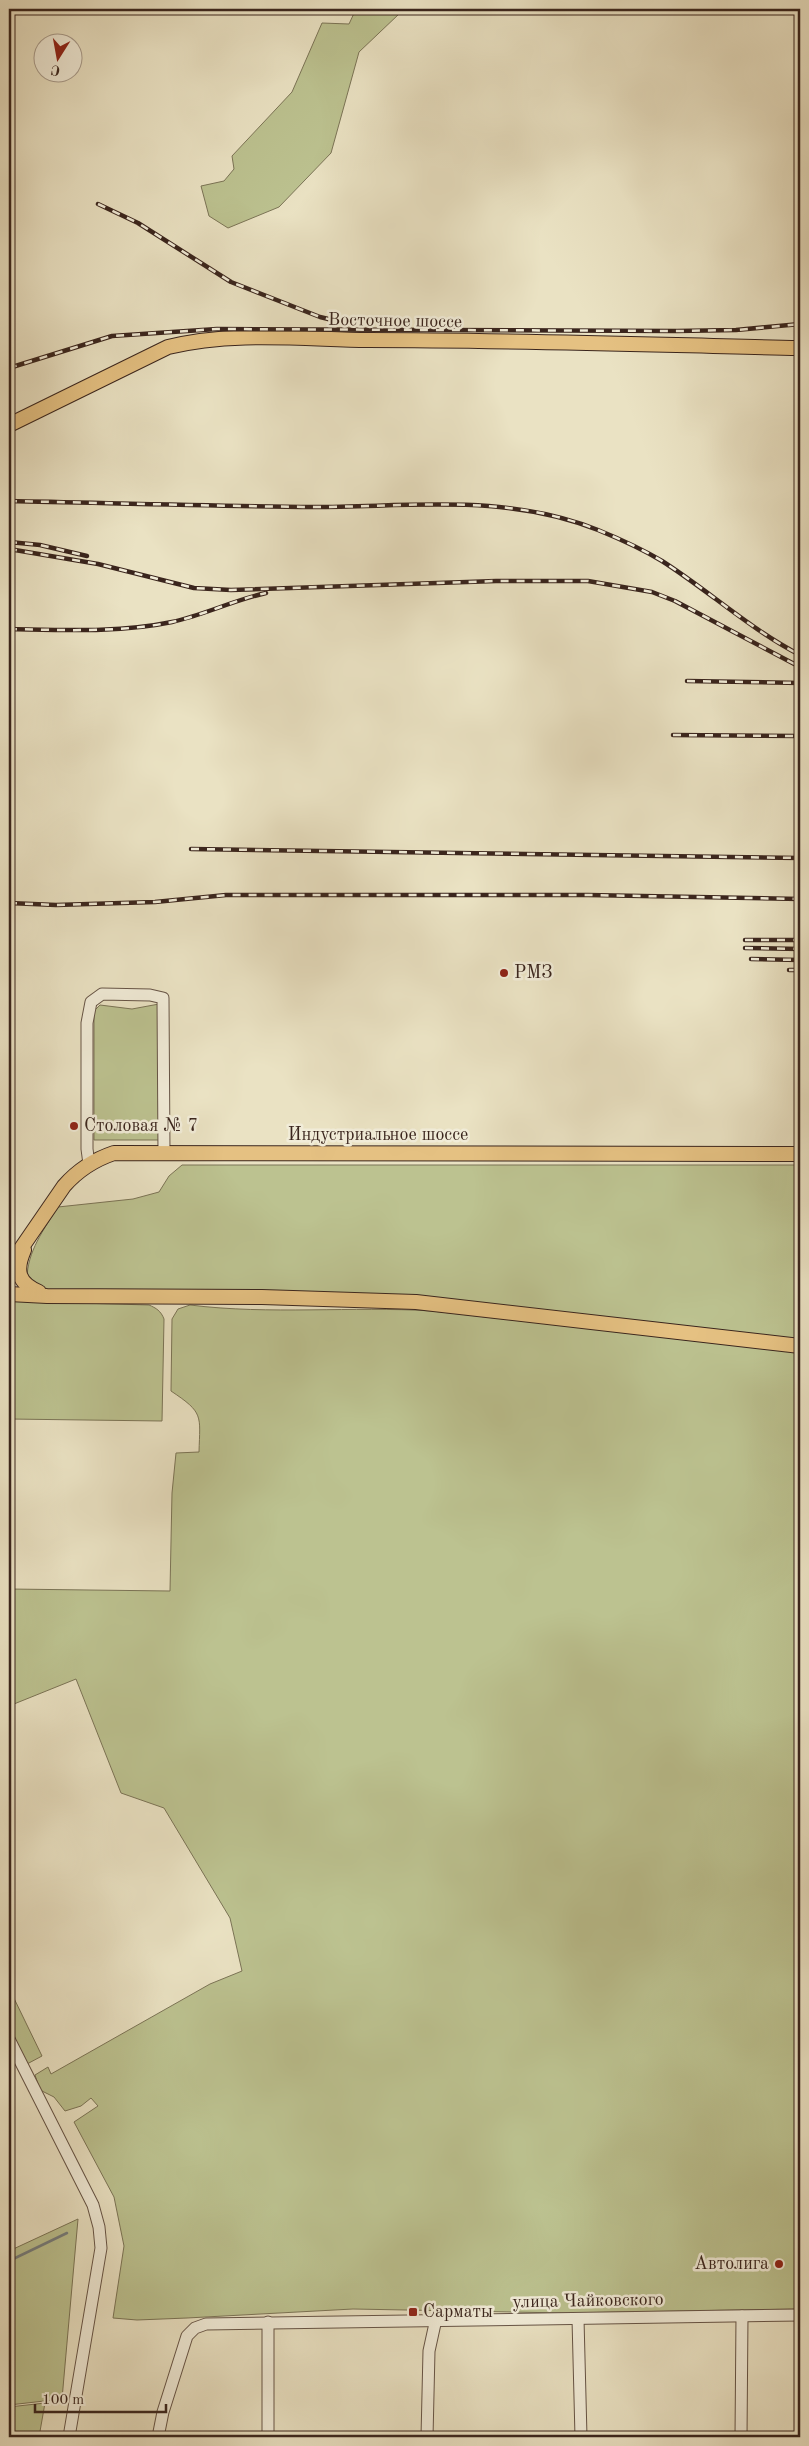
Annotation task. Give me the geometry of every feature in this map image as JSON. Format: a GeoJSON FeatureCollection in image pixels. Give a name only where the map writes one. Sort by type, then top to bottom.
{"type":"FeatureCollection","features":[{"type":"Feature","properties":{"kind":"main road","name":"Восточное шоссе"},"geometry":{"type":"LineString","coordinates":[[9,425],[168,347],[193,341],[240,338],[800,348]]}},
{"type":"Feature","properties":{"kind":"main road","name":"Индустриальное шоссе"},"geometry":{"type":"LineString","coordinates":[[9,1266],[64,1186],[89,1164],[114,1153],[800,1154]]}},
{"type":"Feature","properties":{"kind":"main road"},"geometry":{"type":"LineString","coordinates":[[33,1231],[21,1258],[19,1269],[21,1279],[26,1287],[47,1296]]}},
{"type":"Feature","properties":{"kind":"main road"},"geometry":{"type":"LineString","coordinates":[[9,1294],[47,1296],[262,1297],[416,1302],[800,1346]]}},
{"type":"Feature","properties":{"kind":"street"},"geometry":{"type":"LineString","coordinates":[[89,1164],[87,1144],[87,1023],[91,1002],[102,994],[150,995],[164,998],[164,1152]]}},
{"type":"Feature","properties":{"kind":"street"},"geometry":{"type":"LineString","coordinates":[[9,2039],[93,2205],[99,2226],[101,2248],[69,2437]]}},
{"type":"Feature","properties":{"kind":"street"},"geometry":{"type":"LineString","coordinates":[[741,2437],[742,2316]]}},
{"type":"Feature","properties":{"kind":"street","name":"улица Чайковского"},"geometry":{"type":"LineString","coordinates":[[158,2437],[187,2336],[195,2328],[206,2324],[436,2319],[800,2316]]}},
{"type":"Feature","properties":{"kind":"street"},"geometry":{"type":"LineString","coordinates":[[426,2437],[429,2351],[436,2319]]}},
{"type":"Feature","properties":{"kind":"street"},"geometry":{"type":"LineString","coordinates":[[578,2319],[581,2437]]}},
{"type":"Feature","properties":{"kind":"street"},"geometry":{"type":"LineString","coordinates":[[268,2322],[268,2437]]}},
{"type":"Feature","properties":{"kind":"green space"},"geometry":{"type":"Polygon","coordinates":[[[356,9],[395,9],[399,14],[359,52],[331,153],[279,207],[228,228],[209,216],[201,186],[224,181],[234,169],[232,156],[292,92],[322,23],[349,24],[356,9]]]}},
{"type":"Feature","properties":{"kind":"green space"},"geometry":{"type":"Polygon","coordinates":[[[159,1004],[159,1140],[94,1140],[94,1011],[100,1005],[132,1009],[159,1004]]]}},
{"type":"Feature","properties":{"kind":"green space"},"geometry":{"type":"Polygon","coordinates":[[[182,1165],[800,1165],[800,1341],[423,1298],[47,1291],[27,1279],[33,1250],[58,1207],[133,1199],[159,1192],[169,1176],[182,1165]]]}},
{"type":"Feature","properties":{"kind":"green space"},"geometry":{"type":"Polygon","coordinates":[[[9,1301],[149,1305],[158,1310],[164,1319],[162,1421],[9,1419],[9,1301]]]}},
{"type":"Feature","properties":{"kind":"green space"},"geometry":{"type":"Polygon","coordinates":[[[190,1305],[281,1310],[372,1309],[432,1311],[800,1352],[800,2309],[564,2313],[353,2309],[137,2320],[113,2318],[124,2246],[114,2197],[74,2122],[98,2106],[91,2098],[81,2106],[65,2111],[54,2097],[40,2090],[35,2075],[48,2067],[51,2074],[210,1984],[242,1971],[230,1918],[164,1808],[121,1793],[76,1679],[9,1706],[9,1589],[170,1591],[172,1493],[176,1453],[199,1452],[200,1430],[198,1416],[195,1410],[171,1391],[172,1319],[178,1309],[190,1305]]]}},
{"type":"Feature","properties":{"kind":"green space"},"geometry":{"type":"Polygon","coordinates":[[[9,1988],[42,2056],[27,2064],[9,2027],[9,1988]]]}},
{"type":"Feature","properties":{"kind":"green space"},"geometry":{"type":"Polygon","coordinates":[[[78,2219],[62,2399],[9,2405],[9,2251],[78,2219]]]}},
{"type":"Feature","properties":{"kind":"green space"},"geometry":{"type":"Polygon","coordinates":[[[45,2403],[39,2437],[9,2437],[9,2407],[45,2403]]]}},
{"type":"Feature","properties":{"kind":"waterway"},"geometry":{"type":"LineString","coordinates":[[9,2261],[67,2233]]}},
{"type":"Feature","properties":{"kind":"railway"},"geometry":{"type":"LineString","coordinates":[[98,204],[138,223],[231,282],[320,317],[349,324]]}},
{"type":"Feature","properties":{"kind":"railway"},"geometry":{"type":"LineString","coordinates":[[9,368],[112,336],[217,329],[677,331],[736,330],[800,324]]}},
{"type":"Feature","properties":{"kind":"railway"},"geometry":{"type":"LineString","coordinates":[[9,501],[314,507],[458,505],[493,506],[528,511],[563,518],[598,530],[647,552],[764,634],[800,655]]}},
{"type":"Feature","properties":{"kind":"railway"},"geometry":{"type":"LineString","coordinates":[[9,542],[40,545],[87,556]]}},
{"type":"Feature","properties":{"kind":"railway"},"geometry":{"type":"LineString","coordinates":[[9,549],[98,564],[194,588],[231,590],[496,581],[588,581],[652,592],[675,601],[800,667]]}},
{"type":"Feature","properties":{"kind":"railway"},"geometry":{"type":"LineString","coordinates":[[9,629],[91,630],[152,626],[196,616],[266,593]]}},
{"type":"Feature","properties":{"kind":"railway"},"geometry":{"type":"LineString","coordinates":[[687,681],[800,683]]}},
{"type":"Feature","properties":{"kind":"railway"},"geometry":{"type":"LineString","coordinates":[[673,735],[800,736]]}},
{"type":"Feature","properties":{"kind":"railway"},"geometry":{"type":"LineString","coordinates":[[191,849],[800,858]]}},
{"type":"Feature","properties":{"kind":"railway"},"geometry":{"type":"LineString","coordinates":[[9,903],[56,905],[155,902],[226,895],[588,895],[800,899]]}},
{"type":"Feature","properties":{"kind":"railway"},"geometry":{"type":"LineString","coordinates":[[745,940],[800,940]]}},
{"type":"Feature","properties":{"kind":"railway"},"geometry":{"type":"LineString","coordinates":[[745,948],[800,949]]}},
{"type":"Feature","properties":{"kind":"railway"},"geometry":{"type":"LineString","coordinates":[[751,959],[800,960]]}},
{"type":"Feature","properties":{"kind":"railway"},"geometry":{"type":"LineString","coordinates":[[789,970],[800,970]]}},
{"type":"Feature","properties":{"kind":"place","name":"РМЗ"},"geometry":{"type":"Point","coordinates":[504,973]}},
{"type":"Feature","properties":{"kind":"place","name":"Столовая № 7"},"geometry":{"type":"Point","coordinates":[74,1126]}},
{"type":"Feature","properties":{"kind":"place","name":"Автолига"},"geometry":{"type":"Point","coordinates":[779,2264]}},
{"type":"Feature","properties":{"kind":"place","name":"Сарматы"},"geometry":{"type":"Point","coordinates":[413,2312]}}]}
